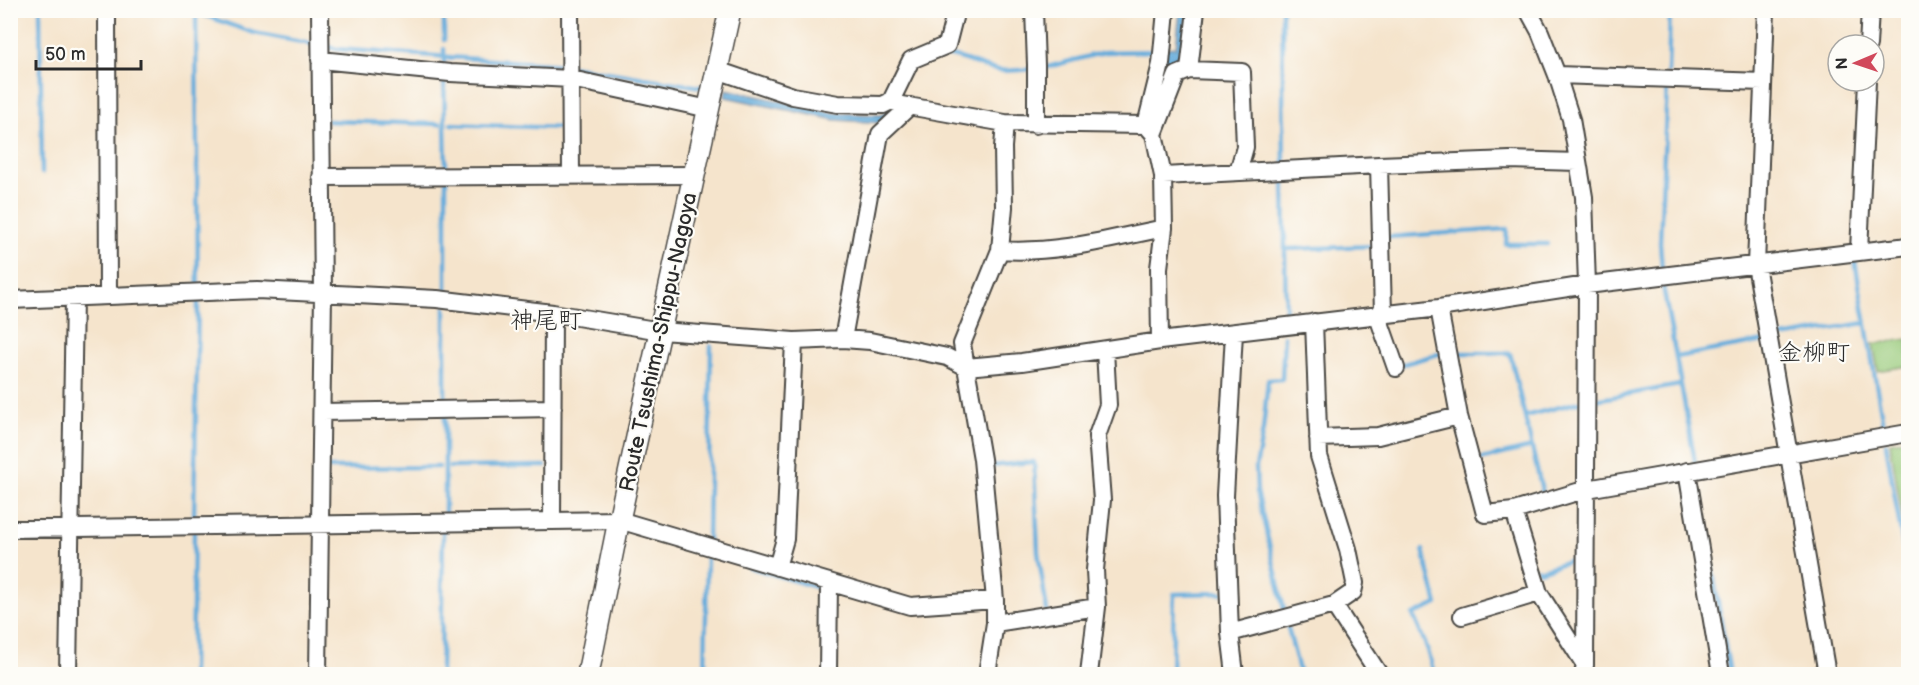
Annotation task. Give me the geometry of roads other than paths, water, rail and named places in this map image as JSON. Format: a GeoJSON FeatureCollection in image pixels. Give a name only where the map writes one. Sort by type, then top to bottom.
{"type":"FeatureCollection","features":[{"type":"Feature","properties":{"kind":"main road","name":"Route Tsushima-Shippu-Nagoya"},"geometry":{"type":"LineString","coordinates":[[588,675],[619,520],[730,10]]}},
{"type":"Feature","properties":{"kind":"street"},"geometry":{"type":"LineString","coordinates":[[107,10],[108,296]]}},
{"type":"Feature","properties":{"kind":"street"},"geometry":{"type":"LineString","coordinates":[[318,675],[323,293],[320,10]]}},
{"type":"Feature","properties":{"kind":"street"},"geometry":{"type":"LineString","coordinates":[[570,10],[571,176]]}},
{"type":"Feature","properties":{"kind":"street"},"geometry":{"type":"LineString","coordinates":[[843,339],[880,134],[899,103],[911,60],[947,45],[956,10]]}},
{"type":"Feature","properties":{"kind":"street"},"geometry":{"type":"LineString","coordinates":[[1034,10],[1036,125]]}},
{"type":"Feature","properties":{"kind":"street"},"geometry":{"type":"LineString","coordinates":[[1160,341],[1159,268],[1164,228],[1163,176],[1150,129],[1161,64],[1166,10]]}},
{"type":"Feature","properties":{"kind":"street"},"geometry":{"type":"LineString","coordinates":[[1189,70],[1196,10]]}},
{"type":"Feature","properties":{"kind":"street"},"geometry":{"type":"LineString","coordinates":[[1528,10],[1540,32],[1557,75],[1571,120],[1584,197],[1587,285],[1584,670]]}},
{"type":"Feature","properties":{"kind":"street"},"geometry":{"type":"LineString","coordinates":[[1766,10],[1756,265],[1827,675]]}},
{"type":"Feature","properties":{"kind":"street"},"geometry":{"type":"LineString","coordinates":[[1869,33],[1870,10]]}},
{"type":"Feature","properties":{"kind":"street"},"geometry":{"type":"LineString","coordinates":[[320,51],[450,73],[570,71],[713,91],[793,96],[838,104],[899,103],[1005,123],[1150,129]]}},
{"type":"Feature","properties":{"kind":"street"},"geometry":{"type":"LineString","coordinates":[[1150,129],[1177,75],[1189,70],[1242,72],[1245,147],[1238,172]]}},
{"type":"Feature","properties":{"kind":"street"},"geometry":{"type":"LineString","coordinates":[[1557,75],[1763,82]]}},
{"type":"Feature","properties":{"kind":"street"},"geometry":{"type":"LineString","coordinates":[[1859,251],[1866,93]]}},
{"type":"Feature","properties":{"kind":"street"},"geometry":{"type":"LineString","coordinates":[[987,675],[995,623],[995,600],[982,459],[962,344],[1000,250],[1004,207],[1005,123]]}},
{"type":"Feature","properties":{"kind":"street"},"geometry":{"type":"LineString","coordinates":[[1163,176],[1510,160],[1578,162]]}},
{"type":"Feature","properties":{"kind":"street"},"geometry":{"type":"LineString","coordinates":[[1379,165],[1380,314],[1396,368]]}},
{"type":"Feature","properties":{"kind":"street"},"geometry":{"type":"LineString","coordinates":[[321,177],[695,175]]}},
{"type":"Feature","properties":{"kind":"street"},"geometry":{"type":"LineString","coordinates":[[1000,250],[1024,252],[1078,247],[1164,228]]}},
{"type":"Feature","properties":{"kind":"street"},"geometry":{"type":"LineString","coordinates":[[10,300],[257,290],[437,299],[553,313],[661,331],[794,341],[843,339],[870,341],[947,357],[966,367],[1022,362],[1160,341],[1439,308],[1587,285],[1908,246]]}},
{"type":"Feature","properties":{"kind":"street"},"geometry":{"type":"LineString","coordinates":[[68,675],[74,297]]}},
{"type":"Feature","properties":{"kind":"street"},"geometry":{"type":"LineString","coordinates":[[1439,308],[1459,416],[1485,514],[1514,511],[1587,489],[1908,433]]}},
{"type":"Feature","properties":{"kind":"street"},"geometry":{"type":"LineString","coordinates":[[552,521],[553,313]]}},
{"type":"Feature","properties":{"kind":"street"},"geometry":{"type":"LineString","coordinates":[[1230,633],[1334,605],[1353,592],[1355,583],[1348,549],[1319,456],[1314,322]]}},
{"type":"Feature","properties":{"kind":"street"},"geometry":{"type":"LineString","coordinates":[[1234,333],[1225,496],[1230,633],[1235,675]]}},
{"type":"Feature","properties":{"kind":"street"},"geometry":{"type":"LineString","coordinates":[[777,567],[785,539],[794,341]]}},
{"type":"Feature","properties":{"kind":"street"},"geometry":{"type":"LineString","coordinates":[[1089,675],[1097,607],[1095,570],[1102,500],[1097,436],[1108,405],[1105,350]]}},
{"type":"Feature","properties":{"kind":"street"},"geometry":{"type":"LineString","coordinates":[[321,412],[553,408]]}},
{"type":"Feature","properties":{"kind":"street"},"geometry":{"type":"LineString","coordinates":[[1318,438],[1378,436],[1459,416]]}},
{"type":"Feature","properties":{"kind":"street"},"geometry":{"type":"LineString","coordinates":[[1687,471],[1721,675]]}},
{"type":"Feature","properties":{"kind":"street"},"geometry":{"type":"LineString","coordinates":[[1514,511],[1539,593],[1584,670]]}},
{"type":"Feature","properties":{"kind":"street"},"geometry":{"type":"LineString","coordinates":[[10,529],[619,520],[910,606],[995,600]]}},
{"type":"Feature","properties":{"kind":"street"},"geometry":{"type":"LineString","coordinates":[[828,675],[829,583]]}},
{"type":"Feature","properties":{"kind":"street"},"geometry":{"type":"LineString","coordinates":[[1462,616],[1539,593]]}},
{"type":"Feature","properties":{"kind":"street"},"geometry":{"type":"LineString","coordinates":[[1334,605],[1379,675]]}},
{"type":"Feature","properties":{"kind":"street"},"geometry":{"type":"LineString","coordinates":[[995,623],[1097,607]]}},
{"type":"Feature","properties":{"kind":"water"},"geometry":{"type":"Polygon","coordinates":[[[1180,11],[1188,11],[1184,53],[1171,60],[1154,119],[1166,48],[1176,47],[1180,11]]]}},
{"type":"Feature","properties":{"kind":"water"},"geometry":{"type":"Polygon","coordinates":[[[726,89],[834,113],[881,115],[891,109],[895,112],[882,123],[835,120],[725,97],[726,89]]]}},
{"type":"Feature","properties":{"kind":"waterway"},"geometry":{"type":"LineString","coordinates":[[40,10],[42,173]]}},
{"type":"Feature","properties":{"kind":"waterway"},"geometry":{"type":"LineString","coordinates":[[189,10],[254,33],[317,45]]}},
{"type":"Feature","properties":{"kind":"waterway"},"geometry":{"type":"LineString","coordinates":[[194,517],[198,306],[196,10]]}},
{"type":"Feature","properties":{"kind":"waterway"},"geometry":{"type":"LineString","coordinates":[[444,10],[444,40]]}},
{"type":"Feature","properties":{"kind":"waterway"},"geometry":{"type":"LineString","coordinates":[[1282,10],[1284,164]]}},
{"type":"Feature","properties":{"kind":"waterway"},"geometry":{"type":"LineString","coordinates":[[1668,72],[1670,10]]}},
{"type":"Feature","properties":{"kind":"waterway"},"geometry":{"type":"LineString","coordinates":[[325,46],[337,49],[564,65],[707,88]]}},
{"type":"Feature","properties":{"kind":"waterway"},"geometry":{"type":"LineString","coordinates":[[444,49],[444,63]]}},
{"type":"Feature","properties":{"kind":"waterway"},"geometry":{"type":"LineString","coordinates":[[1040,69],[1105,52],[1158,51]]}},
{"type":"Feature","properties":{"kind":"waterway"},"geometry":{"type":"LineString","coordinates":[[941,55],[954,56],[997,70],[1032,69]]}},
{"type":"Feature","properties":{"kind":"waterway"},"geometry":{"type":"LineString","coordinates":[[444,77],[446,172]]}},
{"type":"Feature","properties":{"kind":"waterway"},"geometry":{"type":"LineString","coordinates":[[1662,269],[1660,243],[1667,85]]}},
{"type":"Feature","properties":{"kind":"waterway"},"geometry":{"type":"LineString","coordinates":[[328,121],[440,124]]}},
{"type":"Feature","properties":{"kind":"waterway"},"geometry":{"type":"LineString","coordinates":[[451,124],[566,128]]}},
{"type":"Feature","properties":{"kind":"waterway"},"geometry":{"type":"LineString","coordinates":[[1284,178],[1286,319]]}},
{"type":"Feature","properties":{"kind":"waterway"},"geometry":{"type":"LineString","coordinates":[[446,181],[446,291]]}},
{"type":"Feature","properties":{"kind":"waterway"},"geometry":{"type":"LineString","coordinates":[[1388,237],[1507,229],[1506,244],[1547,244]]}},
{"type":"Feature","properties":{"kind":"waterway"},"geometry":{"type":"LineString","coordinates":[[1286,249],[1375,246]]}},
{"type":"Feature","properties":{"kind":"waterway"},"geometry":{"type":"LineString","coordinates":[[1855,261],[1884,430]]}},
{"type":"Feature","properties":{"kind":"waterway"},"geometry":{"type":"LineString","coordinates":[[1663,286],[1695,462]]}},
{"type":"Feature","properties":{"kind":"waterway"},"geometry":{"type":"LineString","coordinates":[[445,308],[445,405]]}},
{"type":"Feature","properties":{"kind":"waterway"},"geometry":{"type":"LineString","coordinates":[[1776,338],[1865,323]]}},
{"type":"Feature","properties":{"kind":"waterway"},"geometry":{"type":"LineString","coordinates":[[1284,336],[1282,379],[1268,380],[1263,430],[1256,467],[1257,491],[1284,609]]}},
{"type":"Feature","properties":{"kind":"waterway"},"geometry":{"type":"LineString","coordinates":[[1676,357],[1764,341]]}},
{"type":"Feature","properties":{"kind":"waterway"},"geometry":{"type":"LineString","coordinates":[[708,541],[711,346]]}},
{"type":"Feature","properties":{"kind":"waterway"},"geometry":{"type":"LineString","coordinates":[[1400,365],[1442,353]]}},
{"type":"Feature","properties":{"kind":"waterway"},"geometry":{"type":"LineString","coordinates":[[1452,353],[1510,353],[1543,495]]}},
{"type":"Feature","properties":{"kind":"waterway"},"geometry":{"type":"LineString","coordinates":[[1595,400],[1680,385]]}},
{"type":"Feature","properties":{"kind":"waterway"},"geometry":{"type":"LineString","coordinates":[[1525,416],[1579,402]]}},
{"type":"Feature","properties":{"kind":"waterway"},"geometry":{"type":"LineString","coordinates":[[445,415],[445,518]]}},
{"type":"Feature","properties":{"kind":"waterway"},"geometry":{"type":"LineString","coordinates":[[1886,444],[1908,575]]}},
{"type":"Feature","properties":{"kind":"waterway"},"geometry":{"type":"LineString","coordinates":[[1478,460],[1532,447]]}},
{"type":"Feature","properties":{"kind":"waterway"},"geometry":{"type":"LineString","coordinates":[[989,466],[1034,462],[1038,552],[1047,611]]}},
{"type":"Feature","properties":{"kind":"waterway"},"geometry":{"type":"LineString","coordinates":[[450,467],[545,466]]}},
{"type":"Feature","properties":{"kind":"waterway"},"geometry":{"type":"LineString","coordinates":[[326,468],[439,467]]}},
{"type":"Feature","properties":{"kind":"waterway"},"geometry":{"type":"LineString","coordinates":[[192,674],[194,531]]}},
{"type":"Feature","properties":{"kind":"waterway"},"geometry":{"type":"LineString","coordinates":[[441,674],[443,531]]}},
{"type":"Feature","properties":{"kind":"waterway"},"geometry":{"type":"LineString","coordinates":[[1707,538],[1730,674]]}},
{"type":"Feature","properties":{"kind":"waterway"},"geometry":{"type":"LineString","coordinates":[[1423,550],[1437,604],[1413,615],[1428,650],[1434,674]]}},
{"type":"Feature","properties":{"kind":"waterway"},"geometry":{"type":"LineString","coordinates":[[1538,569],[1539,571],[1578,558],[1578,553]]}},
{"type":"Feature","properties":{"kind":"waterway"},"geometry":{"type":"LineString","coordinates":[[705,674],[707,554]]}},
{"type":"Feature","properties":{"kind":"waterway"},"geometry":{"type":"LineString","coordinates":[[749,567],[822,589]]}},
{"type":"Feature","properties":{"kind":"waterway"},"geometry":{"type":"LineString","coordinates":[[1172,674],[1174,594],[1222,593]]}},
{"type":"Feature","properties":{"kind":"waterway"},"geometry":{"type":"LineString","coordinates":[[1062,621],[1088,618],[1090,622]]}},
{"type":"Feature","properties":{"kind":"waterway"},"geometry":{"type":"LineString","coordinates":[[1288,628],[1300,674]]}},
{"type":"Feature","properties":{"kind":"district","name":"神尾町"},"geometry":{"type":"Point","coordinates":[546,320]}},
{"type":"Feature","properties":{"kind":"district","name":"金柳町"},"geometry":{"type":"Point","coordinates":[1814,352]}}]}
